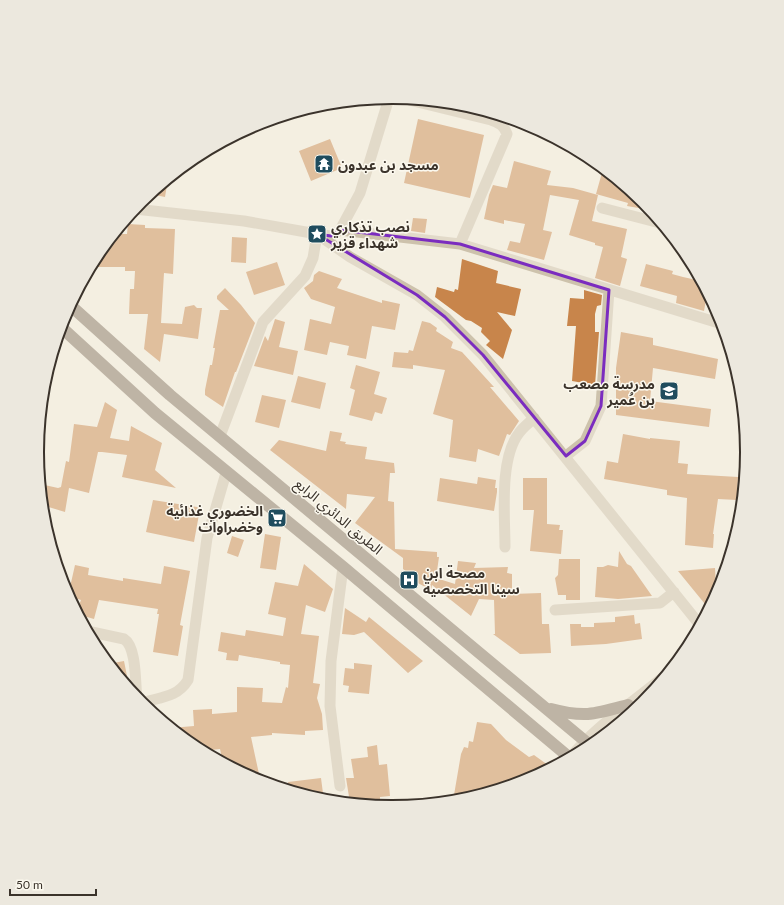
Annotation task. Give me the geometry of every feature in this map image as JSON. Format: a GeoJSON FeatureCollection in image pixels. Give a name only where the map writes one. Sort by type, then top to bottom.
{"type":"FeatureCollection","features":[{"type":"Feature","properties":{"kind":"main road","name":"الطريق الدائري الرابع"},"geometry":{"type":"LineString","coordinates":[[75,309],[114,346],[220,436],[586,741]]}},
{"type":"Feature","properties":{"kind":"main road"},"geometry":{"type":"LineString","coordinates":[[66,331],[155,413],[226,473],[343,567],[566,754]]}},
{"type":"Feature","properties":{"kind":"main road"},"geometry":{"type":"LineString","coordinates":[[548,709],[585,715],[627,708]]}},
{"type":"Feature","properties":{"kind":"street"},"geometry":{"type":"LineString","coordinates":[[142,210],[244,222],[331,236],[340,230],[360,193],[387,104]]}},
{"type":"Feature","properties":{"kind":"street"},"geometry":{"type":"LineString","coordinates":[[440,107],[499,123],[507,134],[460,244]]}},
{"type":"Feature","properties":{"kind":"street"},"geometry":{"type":"LineString","coordinates":[[602,208],[652,221]]}},
{"type":"Feature","properties":{"kind":"street"},"geometry":{"type":"LineString","coordinates":[[340,230],[460,244],[715,322]]}},
{"type":"Feature","properties":{"kind":"street"},"geometry":{"type":"LineString","coordinates":[[317,234],[350,257],[417,295],[445,317],[483,355],[566,456],[696,620]]}},
{"type":"Feature","properties":{"kind":"street"},"geometry":{"type":"LineString","coordinates":[[220,436],[263,322],[305,276],[312,258],[317,234]]}},
{"type":"Feature","properties":{"kind":"street"},"geometry":{"type":"LineString","coordinates":[[566,456],[585,441],[601,406],[609,290]]}},
{"type":"Feature","properties":{"kind":"street"},"geometry":{"type":"LineString","coordinates":[[505,548],[506,471],[509,457],[518,433],[534,418]]}},
{"type":"Feature","properties":{"kind":"street"},"geometry":{"type":"LineString","coordinates":[[148,701],[175,694],[183,689],[188,680],[207,538],[226,473]]}},
{"type":"Feature","properties":{"kind":"street"},"geometry":{"type":"LineString","coordinates":[[340,786],[330,706],[331,661],[343,567]]}},
{"type":"Feature","properties":{"kind":"street"},"geometry":{"type":"LineString","coordinates":[[555,610],[660,604],[674,592]]}},
{"type":"Feature","properties":{"kind":"street"},"geometry":{"type":"LineString","coordinates":[[95,633],[124,639],[131,646],[136,688]]}},
{"type":"Feature","properties":{"kind":"highlighted area"},"geometry":{"type":"Polygon","coordinates":[[[340,230],[460,244],[609,290],[601,406],[585,441],[566,456],[483,355],[445,317],[417,295],[317,234],[331,236],[340,230]]]}},
{"type":"Feature","properties":{"kind":"building"},"geometry":{"type":"Polygon","coordinates":[[[418,119],[484,135],[470,198],[404,183],[418,119]]]}},
{"type":"Feature","properties":{"kind":"building"},"geometry":{"type":"Polygon","coordinates":[[[330,139],[342,168],[311,181],[299,151],[330,139]]]}},
{"type":"Feature","properties":{"kind":"building"},"geometry":{"type":"Polygon","coordinates":[[[514,161],[551,171],[547,185],[573,188],[598,195],[592,221],[627,229],[621,257],[627,259],[620,286],[595,278],[603,247],[569,235],[579,200],[550,195],[543,230],[552,232],[544,260],[507,250],[510,241],[520,243],[525,224],[504,220],[504,224],[484,219],[489,195],[493,185],[507,188],[514,161]]]}},
{"type":"Feature","properties":{"kind":"building"},"geometry":{"type":"Polygon","coordinates":[[[602,174],[640,208],[627,206],[628,203],[596,194],[602,174]]]}},
{"type":"Feature","properties":{"kind":"building"},"geometry":{"type":"Polygon","coordinates":[[[167,188],[165,197],[158,196],[167,188]]]}},
{"type":"Feature","properties":{"kind":"building"},"geometry":{"type":"Polygon","coordinates":[[[413,218],[427,219],[425,233],[411,231],[413,218]]]}},
{"type":"Feature","properties":{"kind":"building"},"geometry":{"type":"Polygon","coordinates":[[[129,224],[145,225],[145,228],[175,229],[173,274],[164,273],[161,323],[182,324],[185,307],[194,305],[197,308],[202,308],[198,339],[164,334],[160,362],[144,349],[148,314],[129,314],[130,289],[134,289],[135,271],[125,271],[125,267],[98,267],[121,234],[127,234],[129,224]]]}},
{"type":"Feature","properties":{"kind":"building"},"geometry":{"type":"Polygon","coordinates":[[[232,237],[247,238],[246,263],[231,262],[232,237]]]}},
{"type":"Feature","properties":{"kind":"building"},"geometry":{"type":"Polygon","coordinates":[[[462,259],[498,271],[496,283],[521,289],[515,316],[497,312],[512,330],[503,359],[486,345],[490,341],[481,332],[482,328],[471,321],[466,320],[435,297],[437,287],[454,292],[455,289],[458,290],[462,259]]]}},
{"type":"Feature","properties":{"kind":"building"},"geometry":{"type":"Polygon","coordinates":[[[277,262],[285,285],[254,295],[246,272],[277,262]]]}},
{"type":"Feature","properties":{"kind":"building"},"geometry":{"type":"Polygon","coordinates":[[[646,264],[673,271],[672,274],[694,279],[706,302],[704,311],[676,303],[677,296],[640,286],[646,264]]]}},
{"type":"Feature","properties":{"kind":"building"},"geometry":{"type":"Polygon","coordinates":[[[319,271],[342,279],[337,288],[382,303],[382,300],[400,304],[395,330],[372,326],[366,359],[347,355],[349,346],[330,342],[327,355],[304,350],[310,319],[331,324],[335,307],[311,299],[304,288],[313,281],[314,275],[319,271]]]}},
{"type":"Feature","properties":{"kind":"building"},"geometry":{"type":"Polygon","coordinates":[[[225,288],[255,323],[235,372],[223,407],[205,395],[205,390],[210,365],[212,365],[215,348],[213,348],[220,310],[229,310],[217,299],[217,296],[225,288]]]}},
{"type":"Feature","properties":{"kind":"building"},"geometry":{"type":"Polygon","coordinates":[[[584,290],[602,295],[601,305],[597,306],[595,314],[595,332],[599,332],[595,385],[572,381],[576,326],[567,326],[570,298],[584,299],[584,290]]]}},
{"type":"Feature","properties":{"kind":"building"},"geometry":{"type":"Polygon","coordinates":[[[275,319],[285,322],[279,347],[298,351],[293,375],[254,366],[265,336],[268,341],[275,319]]]}},
{"type":"Feature","properties":{"kind":"building"},"geometry":{"type":"Polygon","coordinates":[[[422,321],[430,323],[437,328],[436,331],[453,342],[451,348],[462,352],[494,387],[490,387],[519,421],[510,435],[507,434],[499,456],[478,449],[476,462],[449,457],[453,420],[433,414],[445,370],[413,365],[413,369],[392,367],[394,352],[408,353],[409,350],[413,351],[422,321]]]}},
{"type":"Feature","properties":{"kind":"building"},"geometry":{"type":"Polygon","coordinates":[[[621,332],[653,338],[653,345],[718,359],[715,379],[653,368],[650,401],[711,409],[709,427],[616,415],[616,368],[621,332]]]}},
{"type":"Feature","properties":{"kind":"building"},"geometry":{"type":"Polygon","coordinates":[[[356,365],[380,372],[374,394],[387,398],[382,414],[375,412],[372,421],[349,415],[355,390],[350,388],[356,365]]]}},
{"type":"Feature","properties":{"kind":"building"},"geometry":{"type":"Polygon","coordinates":[[[298,376],[326,383],[320,409],[291,402],[298,376]]]}},
{"type":"Feature","properties":{"kind":"building"},"geometry":{"type":"Polygon","coordinates":[[[262,395],[286,400],[279,428],[255,422],[262,395]]]}},
{"type":"Feature","properties":{"kind":"building"},"geometry":{"type":"Polygon","coordinates":[[[105,402],[117,410],[110,438],[129,441],[131,426],[162,443],[155,470],[176,488],[122,477],[127,455],[98,452],[89,493],[69,488],[65,512],[49,507],[46,485],[58,488],[61,487],[66,461],[69,462],[74,424],[97,427],[105,402]]]}},
{"type":"Feature","properties":{"kind":"building"},"geometry":{"type":"Polygon","coordinates":[[[330,431],[342,433],[340,441],[346,442],[345,444],[367,447],[365,459],[394,463],[395,473],[390,473],[388,501],[394,502],[395,549],[437,552],[437,557],[439,557],[436,578],[455,584],[458,561],[476,563],[474,568],[508,567],[507,573],[512,574],[512,594],[541,593],[542,624],[549,624],[551,653],[520,654],[493,634],[495,634],[494,600],[479,599],[471,616],[432,585],[431,590],[414,581],[412,576],[403,569],[403,558],[355,523],[375,497],[347,494],[346,509],[270,450],[279,440],[326,451],[330,431]]]}},
{"type":"Feature","properties":{"kind":"building"},"geometry":{"type":"Polygon","coordinates":[[[623,434],[650,439],[680,441],[678,463],[688,464],[687,474],[738,477],[737,500],[718,499],[713,534],[713,548],[685,545],[687,498],[667,495],[667,490],[604,479],[607,461],[618,463],[623,434]]]}},
{"type":"Feature","properties":{"kind":"building"},"geometry":{"type":"Polygon","coordinates":[[[478,477],[496,480],[495,488],[497,488],[497,492],[494,511],[437,501],[440,478],[477,484],[478,477]]]}},
{"type":"Feature","properties":{"kind":"building"},"geometry":{"type":"Polygon","coordinates":[[[523,478],[547,478],[547,524],[560,525],[559,530],[563,530],[561,554],[530,551],[534,510],[523,510],[523,478]]]}},
{"type":"Feature","properties":{"kind":"building"},"geometry":{"type":"Polygon","coordinates":[[[153,500],[197,507],[200,509],[194,542],[146,532],[153,500]]]}},
{"type":"Feature","properties":{"kind":"building"},"geometry":{"type":"Polygon","coordinates":[[[265,534],[281,537],[276,570],[260,568],[265,534]]]}},
{"type":"Feature","properties":{"kind":"building"},"geometry":{"type":"Polygon","coordinates":[[[232,536],[244,540],[238,557],[227,553],[232,536]]]}},
{"type":"Feature","properties":{"kind":"building"},"geometry":{"type":"Polygon","coordinates":[[[619,551],[627,564],[631,566],[652,596],[618,599],[595,597],[597,567],[608,565],[618,567],[619,551]]]}},
{"type":"Feature","properties":{"kind":"building"},"geometry":{"type":"Polygon","coordinates":[[[559,559],[580,559],[580,600],[566,600],[566,595],[558,595],[555,578],[558,575],[559,559]]]}},
{"type":"Feature","properties":{"kind":"building"},"geometry":{"type":"Polygon","coordinates":[[[304,564],[333,589],[325,612],[306,605],[301,634],[319,636],[313,683],[320,684],[317,698],[322,714],[323,730],[305,731],[305,735],[272,733],[272,735],[251,737],[259,774],[221,756],[220,749],[212,750],[178,727],[194,726],[193,710],[212,709],[212,714],[237,712],[237,687],[263,688],[262,702],[282,703],[286,687],[288,688],[290,665],[239,655],[238,661],[226,660],[227,653],[218,651],[221,632],[245,636],[246,630],[283,636],[286,618],[268,614],[275,582],[298,586],[304,564]]]}},
{"type":"Feature","properties":{"kind":"building"},"geometry":{"type":"Polygon","coordinates":[[[75,565],[89,568],[88,575],[123,581],[123,578],[161,584],[164,566],[190,571],[180,625],[183,626],[178,656],[153,652],[159,614],[157,614],[158,609],[99,600],[94,619],[86,617],[79,605],[81,600],[76,599],[70,586],[75,565]]]}},
{"type":"Feature","properties":{"kind":"building"},"geometry":{"type":"Polygon","coordinates":[[[715,568],[716,581],[705,604],[678,571],[715,568]]]}},
{"type":"Feature","properties":{"kind":"building"},"geometry":{"type":"Polygon","coordinates":[[[345,608],[366,622],[369,617],[423,661],[408,673],[364,632],[354,635],[342,634],[345,608]]]}},
{"type":"Feature","properties":{"kind":"building"},"geometry":{"type":"Polygon","coordinates":[[[634,615],[635,624],[640,623],[642,639],[606,644],[571,646],[570,624],[581,624],[581,627],[594,627],[594,623],[615,622],[615,617],[634,615]]]}},
{"type":"Feature","properties":{"kind":"building"},"geometry":{"type":"Polygon","coordinates":[[[124,661],[128,679],[116,664],[115,663],[124,661]]]}},
{"type":"Feature","properties":{"kind":"building"},"geometry":{"type":"Polygon","coordinates":[[[354,663],[372,665],[369,694],[348,692],[349,686],[343,685],[345,668],[354,669],[354,663]]]}},
{"type":"Feature","properties":{"kind":"building"},"geometry":{"type":"Polygon","coordinates":[[[477,722],[491,724],[506,740],[529,757],[534,755],[547,764],[504,782],[482,789],[454,795],[461,754],[464,747],[468,748],[469,741],[473,742],[477,722]]]}},
{"type":"Feature","properties":{"kind":"building"},"geometry":{"type":"Polygon","coordinates":[[[377,745],[379,765],[387,764],[390,796],[380,797],[380,800],[349,798],[346,778],[354,778],[351,759],[368,757],[367,747],[377,745]]]}},
{"type":"Feature","properties":{"kind":"building"},"geometry":{"type":"Polygon","coordinates":[[[321,778],[323,794],[288,785],[288,782],[321,778]]]}},
{"type":"Feature","properties":{"kind":"place","name":"مسجد بن عبدون"},"geometry":{"type":"Point","coordinates":[324,164]}},
{"type":"Feature","properties":{"kind":"place","name":"نصب تذكاري شهداء قزير"},"geometry":{"type":"Point","coordinates":[317,234]}},
{"type":"Feature","properties":{"kind":"place","name":"مدرسة مصعب بن عُمير"},"geometry":{"type":"Point","coordinates":[669,391]}},
{"type":"Feature","properties":{"kind":"place","name":"الخضوري غذائية وخضراوات"},"geometry":{"type":"Point","coordinates":[277,518]}},
{"type":"Feature","properties":{"kind":"place","name":"مصحة ابن سينا التخصصية"},"geometry":{"type":"Point","coordinates":[409,580]}}]}
